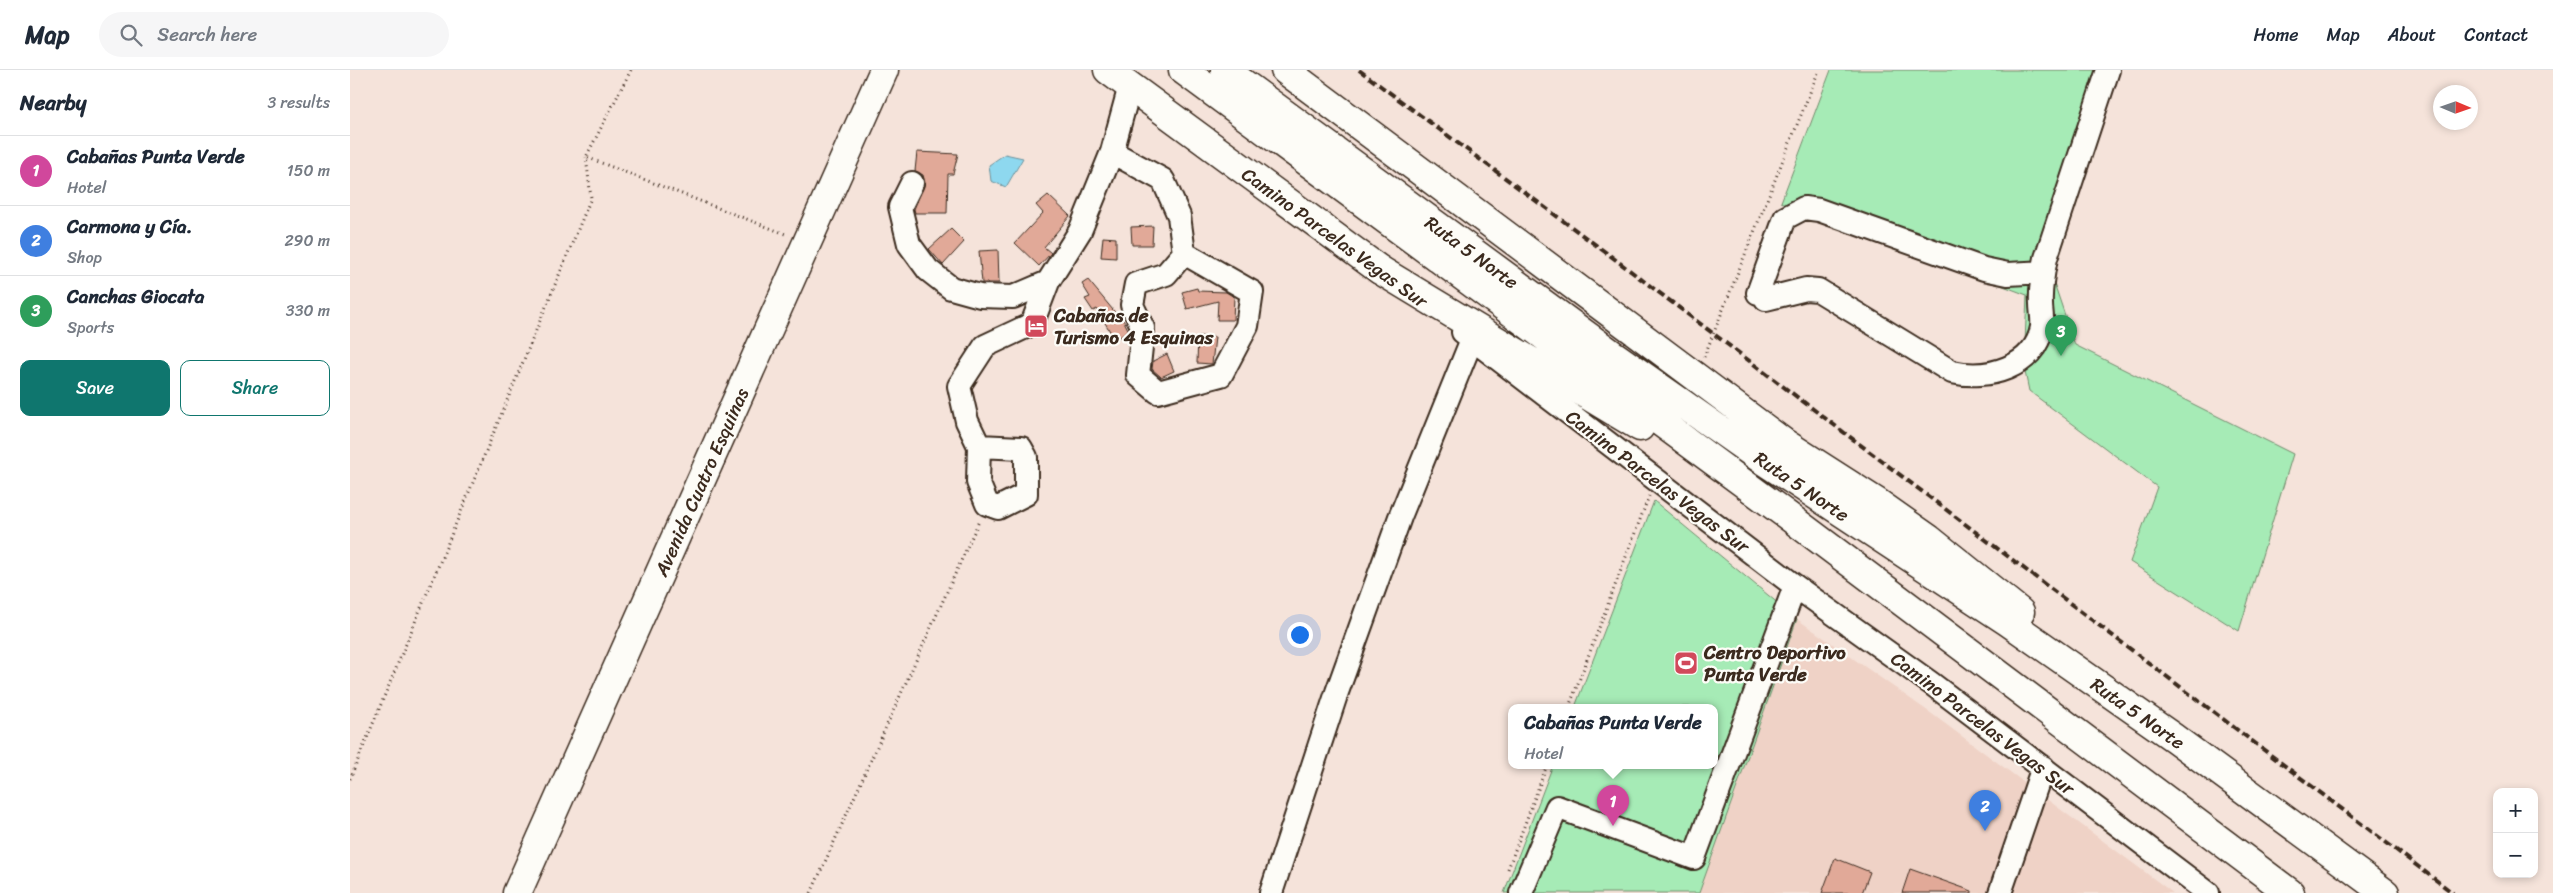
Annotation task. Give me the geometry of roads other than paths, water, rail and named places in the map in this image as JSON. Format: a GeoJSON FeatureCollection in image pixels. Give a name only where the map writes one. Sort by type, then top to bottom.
{"type":"FeatureCollection","features":[{"type":"Feature","properties":{"kind":"main road","name":"Avenida Cuatro Esquinas"},"geometry":{"type":"LineString","coordinates":[[517,893],[884,70]]}},
{"type":"Feature","properties":{"kind":"main road","name":"Camino Parcelas Vegas Sur"},"geometry":{"type":"LineString","coordinates":[[1108,70],[1380,270]]}},
{"type":"Feature","properties":{"kind":"main road","name":"Ruta 5 Norte"},"geometry":{"type":"LineString","coordinates":[[1183,70],[1788,516],[2290,893]]}},
{"type":"Feature","properties":{"kind":"main road","name":"Ruta 5 Norte"},"geometry":{"type":"LineString","coordinates":[[1225,70],[1667,393],[1764,461],[2007,621],[2174,738],[2386,893]]}},
{"type":"Feature","properties":{"kind":"main road"},"geometry":{"type":"LineString","coordinates":[[1285,70],[1783,442],[1875,501],[1929,539],[1990,586],[2174,738]]}},
{"type":"Feature","properties":{"kind":"main road"},"geometry":{"type":"LineString","coordinates":[[1380,270],[1788,516]]}},
{"type":"Feature","properties":{"kind":"street"},"geometry":{"type":"LineString","coordinates":[[2043,272],[2020,274],[1984,269],[1820,210],[1804,208],[1785,218],[1762,296],[1806,289],[1818,290],[1952,372],[1977,375],[2008,368],[2025,357],[2036,343],[2042,325],[2041,289],[2043,272],[2108,70]]}},
{"type":"Feature","properties":{"kind":"street"},"geometry":{"type":"LineString","coordinates":[[979,446],[1021,448],[1026,457],[1026,494],[998,508],[986,504],[978,482],[979,446],[967,421],[959,386],[986,346],[1032,324],[1048,282],[1080,231],[1112,152],[1130,86]]}},
{"type":"Feature","properties":{"kind":"street"},"geometry":{"type":"LineString","coordinates":[[1112,152],[1163,180],[1179,216],[1184,253],[1166,274],[1136,284],[1132,306],[1143,328],[1138,375],[1158,392],[1221,375],[1247,326],[1252,292],[1184,253]]}},
{"type":"Feature","properties":{"kind":"street"},"geometry":{"type":"LineString","coordinates":[[912,183],[900,207],[910,244],[928,270],[951,288],[980,296],[1013,297],[1048,282]]}},
{"type":"Feature","properties":{"kind":"street","name":"Camino Parcelas Vegas Sur"},"geometry":{"type":"LineString","coordinates":[[1380,270],[1795,586],[2043,767],[2185,886],[2208,893]]}},
{"type":"Feature","properties":{"kind":"street"},"geometry":{"type":"LineString","coordinates":[[1271,893],[1337,692],[1396,526],[1472,339]]}},
{"type":"Feature","properties":{"kind":"street"},"geometry":{"type":"LineString","coordinates":[[1521,893],[1557,807],[1694,858],[1795,586]]}},
{"type":"Feature","properties":{"kind":"street"},"geometry":{"type":"LineString","coordinates":[[2000,893],[2043,767]]}},
{"type":"Feature","properties":{"kind":"water"},"geometry":{"type":"Polygon","coordinates":[[[1005,154],[1023,158],[1006,187],[991,181],[989,165],[1005,154]]]}},
{"type":"Feature","properties":{"kind":"railway"},"geometry":{"type":"LineString","coordinates":[[1359,70],[1608,254],[2453,893]]}},
{"type":"Feature","properties":{"kind":"place","name":"Cabañas de Turismo 4 Esquinas"},"geometry":{"type":"Point","coordinates":[1036,326]}},
{"type":"Feature","properties":{"kind":"place","name":"Canchas Giocata"},"geometry":{"type":"Point","coordinates":[2061,356]}},
{"type":"Feature","properties":{"kind":"place","name":"Centro Deportivo Punta Verde"},"geometry":{"type":"Point","coordinates":[1686,663]}},
{"type":"Feature","properties":{"kind":"place","name":"Cabañas Punta Verde"},"geometry":{"type":"Point","coordinates":[1613,826]}},
{"type":"Feature","properties":{"kind":"place","name":"Carmona y Cía."},"geometry":{"type":"Point","coordinates":[1985,831]}}]}
